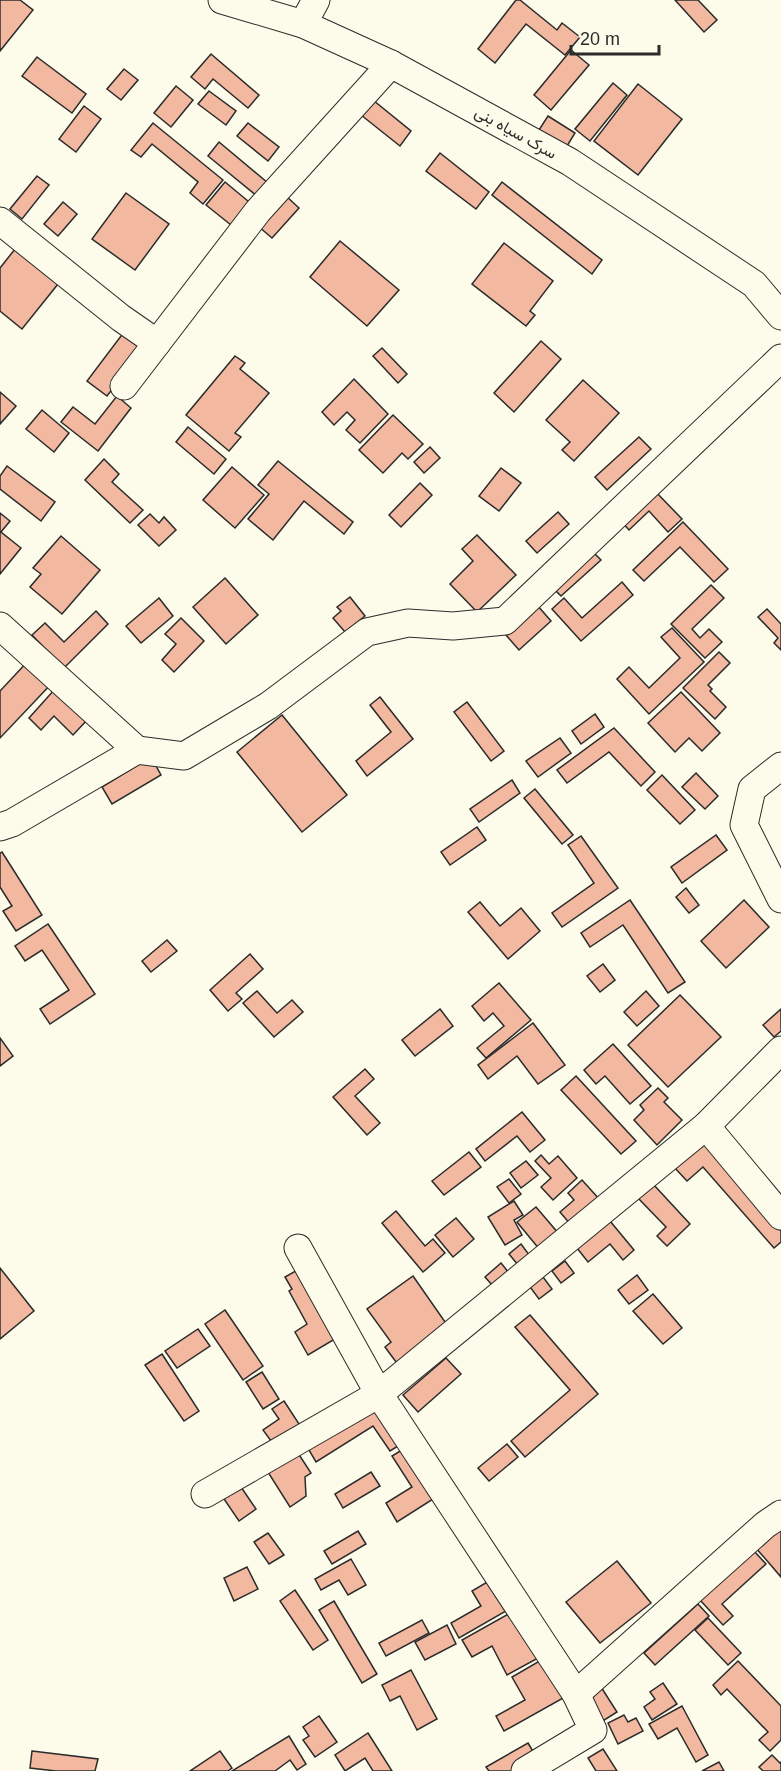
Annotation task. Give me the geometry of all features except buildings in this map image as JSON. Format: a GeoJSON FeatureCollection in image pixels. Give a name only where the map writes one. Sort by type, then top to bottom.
{"type":"FeatureCollection","features":[{"type":"Feature","properties":{"kind":"street","name":"سرک سیاه بنی"},"geometry":{"type":"LineString","coordinates":[[222,0],[303,24],[391,64],[570,162],[754,284],[781,316]]}},
{"type":"Feature","properties":{"kind":"street"},"geometry":{"type":"LineString","coordinates":[[303,24],[316,0]]}},
{"type":"Feature","properties":{"kind":"street"},"geometry":{"type":"LineString","coordinates":[[124,386],[258,211],[391,64]]}},
{"type":"Feature","properties":{"kind":"street"},"geometry":{"type":"LineString","coordinates":[[0,220],[121,318],[157,343]]}},
{"type":"Feature","properties":{"kind":"street"},"geometry":{"type":"LineString","coordinates":[[0,626],[137,750],[184,756],[268,706],[367,632],[408,623],[453,626],[505,621],[781,358]]}},
{"type":"Feature","properties":{"kind":"street"},"geometry":{"type":"LineString","coordinates":[[0,827],[12,823],[137,750]]}},
{"type":"Feature","properties":{"kind":"street"},"geometry":{"type":"LineString","coordinates":[[781,766],[752,789],[744,825],[781,899]]}},
{"type":"Feature","properties":{"kind":"street"},"geometry":{"type":"LineString","coordinates":[[205,1494],[379,1394],[706,1126],[781,1050]]}},
{"type":"Feature","properties":{"kind":"street"},"geometry":{"type":"LineString","coordinates":[[706,1126],[781,1216]]}},
{"type":"Feature","properties":{"kind":"street"},"geometry":{"type":"LineString","coordinates":[[298,1248],[379,1394],[576,1694],[593,1730],[525,1771]]}},
{"type":"Feature","properties":{"kind":"street"},"geometry":{"type":"LineString","coordinates":[[576,1694],[765,1525],[781,1514]]}}]}
